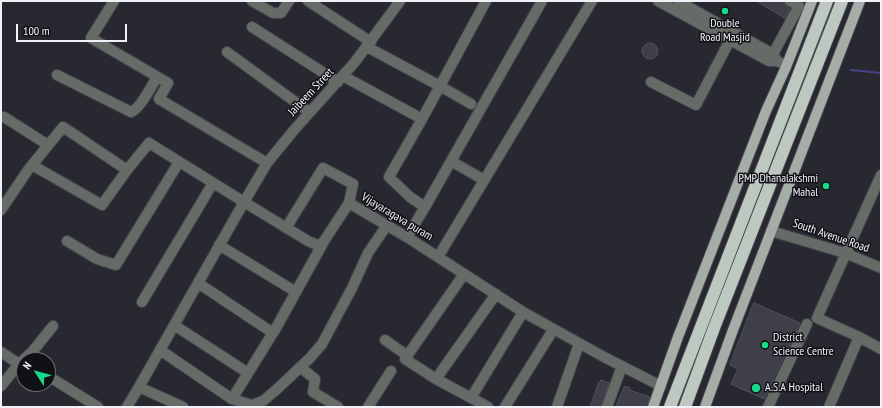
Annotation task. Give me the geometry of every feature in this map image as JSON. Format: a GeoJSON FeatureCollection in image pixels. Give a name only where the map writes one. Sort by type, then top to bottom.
{"type":"FeatureCollection","features":[{"type":"Feature","properties":{"kind":"highway"},"geometry":{"type":"LineString","coordinates":[[670,407],[827,1]]}},
{"type":"Feature","properties":{"kind":"highway"},"geometry":{"type":"LineString","coordinates":[[685,407],[714,328],[842,1]]}},
{"type":"Feature","properties":{"kind":"main road"},"geometry":{"type":"LineString","coordinates":[[653,407],[678,338],[766,111],[812,1]]}},
{"type":"Feature","properties":{"kind":"main road"},"geometry":{"type":"LineString","coordinates":[[705,407],[860,1]]}},
{"type":"Feature","properties":{"kind":"street"},"geometry":{"type":"LineString","coordinates":[[114,1],[91,38],[168,83],[159,99],[267,163]]}},
{"type":"Feature","properties":{"kind":"street"},"geometry":{"type":"LineString","coordinates":[[252,1],[273,14],[281,13],[289,1]]}},
{"type":"Feature","properties":{"kind":"street"},"geometry":{"type":"LineString","coordinates":[[308,1],[369,45],[471,104]]}},
{"type":"Feature","properties":{"kind":"street","name":"Jaibeem Street"},"geometry":{"type":"LineString","coordinates":[[244,202],[267,163],[309,112],[341,79],[369,45],[400,1]]}},
{"type":"Feature","properties":{"kind":"street"},"geometry":{"type":"LineString","coordinates":[[425,208],[410,197],[389,177],[486,1]]}},
{"type":"Feature","properties":{"kind":"street"},"geometry":{"type":"LineString","coordinates":[[407,237],[425,208],[542,1]]}},
{"type":"Feature","properties":{"kind":"street"},"geometry":{"type":"LineString","coordinates":[[438,257],[592,1]]}},
{"type":"Feature","properties":{"kind":"street"},"geometry":{"type":"LineString","coordinates":[[658,1],[769,61],[775,57],[799,6],[790,1]]}},
{"type":"Feature","properties":{"kind":"street"},"geometry":{"type":"LineString","coordinates":[[678,1],[775,57],[786,65]]}},
{"type":"Feature","properties":{"kind":"street"},"geometry":{"type":"LineString","coordinates":[[252,27],[341,79],[422,119]]}},
{"type":"Feature","properties":{"kind":"street"},"geometry":{"type":"LineString","coordinates":[[651,82],[696,105],[730,40]]}},
{"type":"Feature","properties":{"kind":"street"},"geometry":{"type":"LineString","coordinates":[[227,52],[309,112]]}},
{"type":"Feature","properties":{"kind":"street"},"geometry":{"type":"LineString","coordinates":[[57,75],[131,112],[138,106],[157,77]]}},
{"type":"Feature","properties":{"kind":"street"},"geometry":{"type":"LineString","coordinates":[[4,117],[48,145]]}},
{"type":"Feature","properties":{"kind":"street"},"geometry":{"type":"LineString","coordinates":[[1,210],[32,165],[63,127],[127,170]]}},
{"type":"Feature","properties":{"kind":"street"},"geometry":{"type":"LineString","coordinates":[[32,165],[102,205],[127,170],[149,143],[308,241],[317,245],[323,243]]}},
{"type":"Feature","properties":{"kind":"street"},"geometry":{"type":"LineString","coordinates":[[451,161],[484,180]]}},
{"type":"Feature","properties":{"kind":"street"},"geometry":{"type":"LineString","coordinates":[[67,241],[97,259],[116,265],[179,162]]}},
{"type":"Feature","properties":{"kind":"street"},"geometry":{"type":"LineString","coordinates":[[286,228],[323,168],[353,184],[349,203]]}},
{"type":"Feature","properties":{"kind":"street"},"geometry":{"type":"LineString","coordinates":[[881,175],[878,192],[845,253],[816,318],[860,337],[881,349]]}},
{"type":"Feature","properties":{"kind":"street"},"geometry":{"type":"LineString","coordinates":[[142,302],[213,183]]}},
{"type":"Feature","properties":{"kind":"street"},"geometry":{"type":"LineString","coordinates":[[127,407],[244,202]]}},
{"type":"Feature","properties":{"kind":"street","name":"Vijayaragava puram"},"geometry":{"type":"LineString","coordinates":[[232,399],[273,333],[323,243],[349,203],[407,237],[553,330],[661,386]]}},
{"type":"Feature","properties":{"kind":"street"},"geometry":{"type":"LineString","coordinates":[[160,350],[232,399],[252,405],[263,401],[300,368],[322,344],[352,288],[368,253],[387,225]]}},
{"type":"Feature","properties":{"kind":"street","name":"South Avenue Road"},"geometry":{"type":"LineString","coordinates":[[772,231],[845,253],[881,268]]}},
{"type":"Feature","properties":{"kind":"street"},"geometry":{"type":"LineString","coordinates":[[219,245],[296,292]]}},
{"type":"Feature","properties":{"kind":"street"},"geometry":{"type":"LineString","coordinates":[[464,274],[405,359],[436,379],[488,407]]}},
{"type":"Feature","properties":{"kind":"street"},"geometry":{"type":"LineString","coordinates":[[198,283],[273,333]]}},
{"type":"Feature","properties":{"kind":"street"},"geometry":{"type":"LineString","coordinates":[[436,379],[496,294]]}},
{"type":"Feature","properties":{"kind":"street"},"geometry":{"type":"LineString","coordinates":[[471,398],[523,312]]}},
{"type":"Feature","properties":{"kind":"street"},"geometry":{"type":"LineString","coordinates":[[768,407],[807,324]]}},
{"type":"Feature","properties":{"kind":"street"},"geometry":{"type":"LineString","coordinates":[[174,325],[248,373]]}},
{"type":"Feature","properties":{"kind":"street"},"geometry":{"type":"LineString","coordinates":[[32,352],[53,326]]}},
{"type":"Feature","properties":{"kind":"street"},"geometry":{"type":"LineString","coordinates":[[504,407],[553,330]]}},
{"type":"Feature","properties":{"kind":"street"},"geometry":{"type":"LineString","coordinates":[[829,407],[860,337]]}},
{"type":"Feature","properties":{"kind":"street"},"geometry":{"type":"LineString","coordinates":[[385,340],[408,356]]}},
{"type":"Feature","properties":{"kind":"street"},"geometry":{"type":"LineString","coordinates":[[557,407],[580,344]]}},
{"type":"Feature","properties":{"kind":"street"},"geometry":{"type":"LineString","coordinates":[[1,352],[16,361]]}},
{"type":"Feature","properties":{"kind":"street"},"geometry":{"type":"LineString","coordinates":[[607,407],[622,366]]}},
{"type":"Feature","properties":{"kind":"street"},"geometry":{"type":"LineString","coordinates":[[300,368],[315,379],[313,392],[338,407]]}},
{"type":"Feature","properties":{"kind":"street"},"geometry":{"type":"LineString","coordinates":[[368,407],[391,370]]}},
{"type":"Feature","properties":{"kind":"street"},"geometry":{"type":"LineString","coordinates":[[1,386],[16,371]]}},
{"type":"Feature","properties":{"kind":"street"},"geometry":{"type":"LineString","coordinates":[[56,381],[98,407]]}},
{"type":"Feature","properties":{"kind":"street"},"geometry":{"type":"LineString","coordinates":[[139,387],[183,407]]}},
{"type":"Feature","properties":{"kind":"building"},"geometry":{"type":"Polygon","coordinates":[[[757,1],[784,1],[785,5],[790,9],[785,18],[757,1]]]}},
{"type":"Feature","properties":{"kind":"building"},"geometry":{"type":"Polygon","coordinates":[[[650,43],[656,45],[658,51],[656,57],[650,59],[644,57],[642,51],[644,45],[650,43]]]}},
{"type":"Feature","properties":{"kind":"building","name":"District Science Centre"},"geometry":{"type":"Polygon","coordinates":[[[754,303],[800,323],[764,399],[731,384],[738,369],[730,365],[754,303]]]}},
{"type":"Feature","properties":{"kind":"building"},"geometry":{"type":"Polygon","coordinates":[[[601,380],[609,383],[601,407],[590,407],[599,382],[601,380]]]}},
{"type":"Feature","properties":{"kind":"building"},"geometry":{"type":"Polygon","coordinates":[[[625,386],[630,388],[629,390],[650,397],[647,407],[616,407],[625,386]]]}},
{"type":"Feature","properties":{"kind":"waterway"},"geometry":{"type":"LineString","coordinates":[[851,70],[881,73]]}},
{"type":"Feature","properties":{"kind":"place","name":"Double Road Masjid"},"geometry":{"type":"Point","coordinates":[725,11]}},
{"type":"Feature","properties":{"kind":"place","name":"PMP Dhanalakshmi Mahal"},"geometry":{"type":"Point","coordinates":[826,186]}},
{"type":"Feature","properties":{"kind":"place","name":"District Science Centre"},"geometry":{"type":"Point","coordinates":[765,345]}},
{"type":"Feature","properties":{"kind":"place","name":"A.S.A Hospital"},"geometry":{"type":"Point","coordinates":[756,388]}}]}
